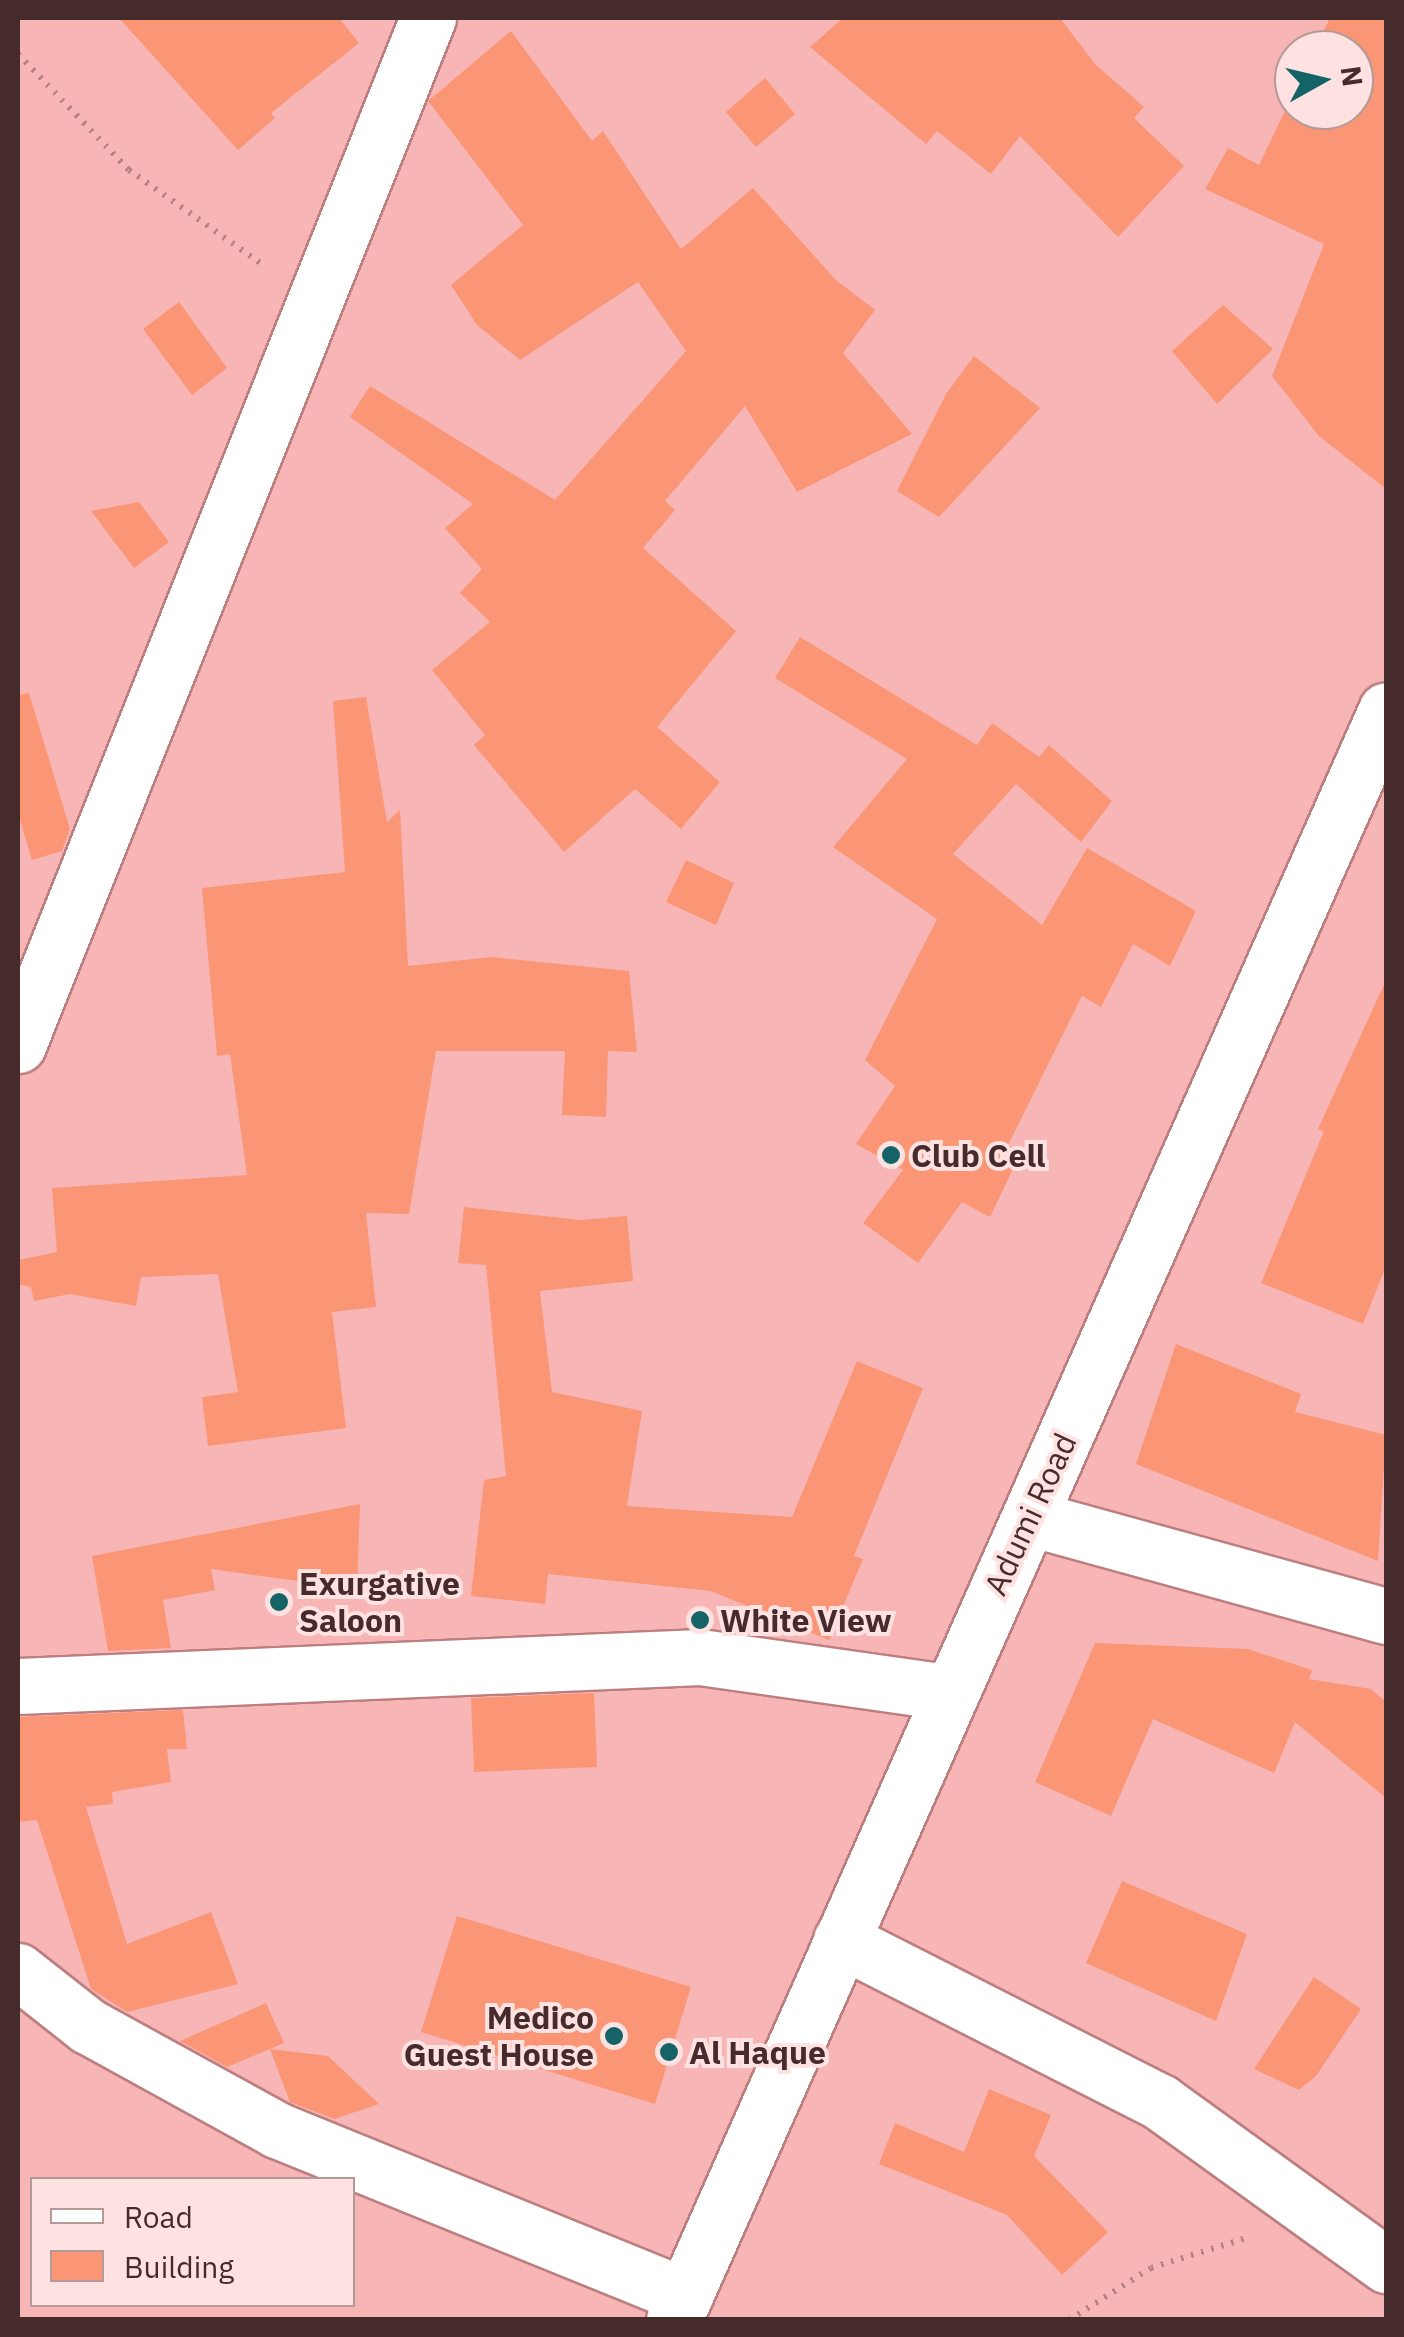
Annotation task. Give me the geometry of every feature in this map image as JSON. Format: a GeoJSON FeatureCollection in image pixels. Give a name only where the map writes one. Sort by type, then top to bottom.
{"type":"FeatureCollection","features":[{"type":"Feature","properties":{"kind":"street"},"geometry":{"type":"LineString","coordinates":[[18,1044],[428,18]]}},
{"type":"Feature","properties":{"kind":"street","name":"Adumi Road"},"geometry":{"type":"LineString","coordinates":[[679,2308],[947,1692],[1030,1518],[1386,710]]}},
{"type":"Feature","properties":{"kind":"street"},"geometry":{"type":"LineString","coordinates":[[1030,1518],[1386,1616]]}},
{"type":"Feature","properties":{"kind":"street"},"geometry":{"type":"LineString","coordinates":[[18,1686],[700,1658],[947,1692]]}},
{"type":"Feature","properties":{"kind":"street"},"geometry":{"type":"LineString","coordinates":[[841,1940],[1160,2102],[1386,2264]]}},
{"type":"Feature","properties":{"kind":"street"},"geometry":{"type":"LineString","coordinates":[[18,1971],[88,2026],[276,2130],[679,2308]]}},
{"type":"Feature","properties":{"kind":"path"},"geometry":{"type":"LineString","coordinates":[[18,54],[129,170],[314,302]]}},
{"type":"Feature","properties":{"kind":"path"},"geometry":{"type":"LineString","coordinates":[[1069,2320],[1151,2268],[1318,2216]]}},
{"type":"Feature","properties":{"kind":"building"},"geometry":{"type":"Polygon","coordinates":[[[119,18],[339,18],[359,43],[271,113],[275,118],[238,150],[119,18]]]}},
{"type":"Feature","properties":{"kind":"building"},"geometry":{"type":"Polygon","coordinates":[[[843,18],[1060,18],[1095,64],[1144,107],[1134,118],[1184,166],[1118,237],[1020,136],[991,174],[937,131],[926,144],[810,47],[843,18]]]}},
{"type":"Feature","properties":{"kind":"building"},"geometry":{"type":"Polygon","coordinates":[[[1330,18],[1386,18],[1386,489],[1319,436],[1272,376],[1324,244],[1205,189],[1228,148],[1259,165],[1276,130],[1374,130],[1374,30],[1324,30],[1330,18]]]}},
{"type":"Feature","properties":{"kind":"building"},"geometry":{"type":"Polygon","coordinates":[[[511,31],[592,141],[603,131],[681,249],[753,188],[836,280],[875,310],[843,353],[912,434],[797,492],[745,406],[665,501],[675,510],[643,548],[736,631],[657,727],[720,782],[681,829],[635,789],[564,852],[474,745],[485,735],[432,670],[490,622],[460,593],[482,569],[445,528],[473,504],[350,417],[370,386],[555,500],[686,351],[638,282],[520,360],[477,325],[451,285],[523,225],[428,101],[511,31]]]}},
{"type":"Feature","properties":{"kind":"building"},"geometry":{"type":"Polygon","coordinates":[[[765,78],[795,114],[756,147],[726,112],[765,78]]]}},
{"type":"Feature","properties":{"kind":"building"},"geometry":{"type":"Polygon","coordinates":[[[179,302],[227,368],[192,395],[143,329],[179,302]]]}},
{"type":"Feature","properties":{"kind":"building"},"geometry":{"type":"Polygon","coordinates":[[[1223,305],[1273,349],[1217,404],[1172,351],[1223,305]]]}},
{"type":"Feature","properties":{"kind":"building"},"geometry":{"type":"Polygon","coordinates":[[[974,356],[1040,408],[939,517],[897,491],[946,394],[974,356]]]}},
{"type":"Feature","properties":{"kind":"building"},"geometry":{"type":"Polygon","coordinates":[[[139,502],[169,542],[134,568],[91,511],[139,502]]]}},
{"type":"Feature","properties":{"kind":"building"},"geometry":{"type":"Polygon","coordinates":[[[800,637],[977,745],[992,723],[1039,757],[1049,745],[1112,801],[1081,842],[1016,784],[953,854],[1042,925],[1087,848],[1196,911],[1170,966],[1133,944],[1101,1007],[1082,996],[1008,1145],[1021,1152],[990,1217],[962,1202],[918,1263],[863,1223],[903,1170],[856,1144],[895,1086],[865,1060],[937,919],[833,847],[907,759],[775,678],[800,637]]]}},
{"type":"Feature","properties":{"kind":"building"},"geometry":{"type":"Polygon","coordinates":[[[29,693],[70,829],[62,851],[32,860],[18,813],[18,695],[29,693]]]}},
{"type":"Feature","properties":{"kind":"building"},"geometry":{"type":"Polygon","coordinates":[[[366,697],[387,822],[400,810],[408,966],[491,957],[629,971],[637,1052],[608,1051],[606,1117],[562,1115],[565,1051],[436,1051],[409,1214],[366,1213],[376,1307],[332,1312],[346,1428],[208,1446],[202,1397],[238,1392],[218,1274],[141,1277],[136,1306],[70,1294],[34,1301],[31,1287],[18,1284],[18,1260],[57,1252],[52,1188],[247,1175],[230,1054],[217,1056],[202,888],[345,872],[333,701],[366,697]]]}},
{"type":"Feature","properties":{"kind":"building"},"geometry":{"type":"Polygon","coordinates":[[[686,860],[734,883],[716,925],[666,902],[686,860]]]}},
{"type":"Feature","properties":{"kind":"building"},"geometry":{"type":"Polygon","coordinates":[[[1386,980],[1386,1266],[1363,1324],[1261,1283],[1324,1131],[1318,1129],[1386,980]]]}},
{"type":"Feature","properties":{"kind":"building"},"geometry":{"type":"Polygon","coordinates":[[[464,1207],[580,1220],[627,1216],[633,1281],[540,1291],[552,1392],[642,1411],[627,1506],[792,1517],[857,1361],[923,1388],[854,1556],[863,1559],[829,1640],[711,1591],[548,1574],[545,1604],[471,1596],[484,1480],[506,1476],[486,1265],[458,1263],[464,1207]]]}},
{"type":"Feature","properties":{"kind":"building"},"geometry":{"type":"Polygon","coordinates":[[[1176,1344],[1301,1394],[1295,1412],[1386,1435],[1378,1561],[1136,1464],[1176,1344]]]}},
{"type":"Feature","properties":{"kind":"building"},"geometry":{"type":"Polygon","coordinates":[[[360,1504],[357,1589],[211,1569],[215,1590],[163,1600],[171,1648],[108,1651],[92,1556],[360,1504]]]}},
{"type":"Feature","properties":{"kind":"building"},"geometry":{"type":"Polygon","coordinates":[[[1095,1643],[1248,1649],[1312,1670],[1309,1679],[1371,1689],[1386,1702],[1386,1798],[1295,1722],[1274,1773],[1153,1719],[1111,1816],[1035,1782],[1095,1643]]]}},
{"type":"Feature","properties":{"kind":"building"},"geometry":{"type":"Polygon","coordinates":[[[594,1693],[597,1767],[474,1772],[471,1698],[594,1693]]]}},
{"type":"Feature","properties":{"kind":"building"},"geometry":{"type":"Polygon","coordinates":[[[183,1710],[187,1749],[167,1749],[171,1782],[112,1792],[113,1804],[86,1807],[127,1944],[211,1912],[238,1984],[127,2012],[91,1989],[37,1820],[18,1822],[18,1717],[183,1710]]]}},
{"type":"Feature","properties":{"kind":"building"},"geometry":{"type":"Polygon","coordinates":[[[1122,1881],[1247,1934],[1216,2021],[1086,1963],[1122,1881]]]}},
{"type":"Feature","properties":{"kind":"building"},"geometry":{"type":"Polygon","coordinates":[[[457,1916],[691,1987],[655,2104],[421,2032],[457,1916]]]}},
{"type":"Feature","properties":{"kind":"building"},"geometry":{"type":"Polygon","coordinates":[[[1314,1977],[1361,2009],[1316,2076],[1299,2090],[1254,2069],[1314,1977]]]}},
{"type":"Feature","properties":{"kind":"building"},"geometry":{"type":"Polygon","coordinates":[[[266,2003],[284,2043],[227,2067],[180,2041],[266,2003]]]}},
{"type":"Feature","properties":{"kind":"building"},"geometry":{"type":"Polygon","coordinates":[[[270,2049],[328,2056],[379,2104],[334,2119],[290,2102],[270,2049]]]}},
{"type":"Feature","properties":{"kind":"building"},"geometry":{"type":"Polygon","coordinates":[[[989,2089],[1051,2115],[1034,2156],[1108,2232],[1062,2275],[1007,2215],[879,2164],[895,2123],[964,2152],[989,2089]]]}},
{"type":"Feature","properties":{"kind":"place","name":"Club Cell"},"geometry":{"type":"Point","coordinates":[891,1155]}},
{"type":"Feature","properties":{"kind":"place","name":"Exurgative Saloon"},"geometry":{"type":"Point","coordinates":[279,1602]}},
{"type":"Feature","properties":{"kind":"place","name":"White View"},"geometry":{"type":"Point","coordinates":[700,1620]}},
{"type":"Feature","properties":{"kind":"place","name":"Medico Guest House"},"geometry":{"type":"Point","coordinates":[614,2036]}},
{"type":"Feature","properties":{"kind":"place","name":"Al Haque"},"geometry":{"type":"Point","coordinates":[669,2052]}}]}
